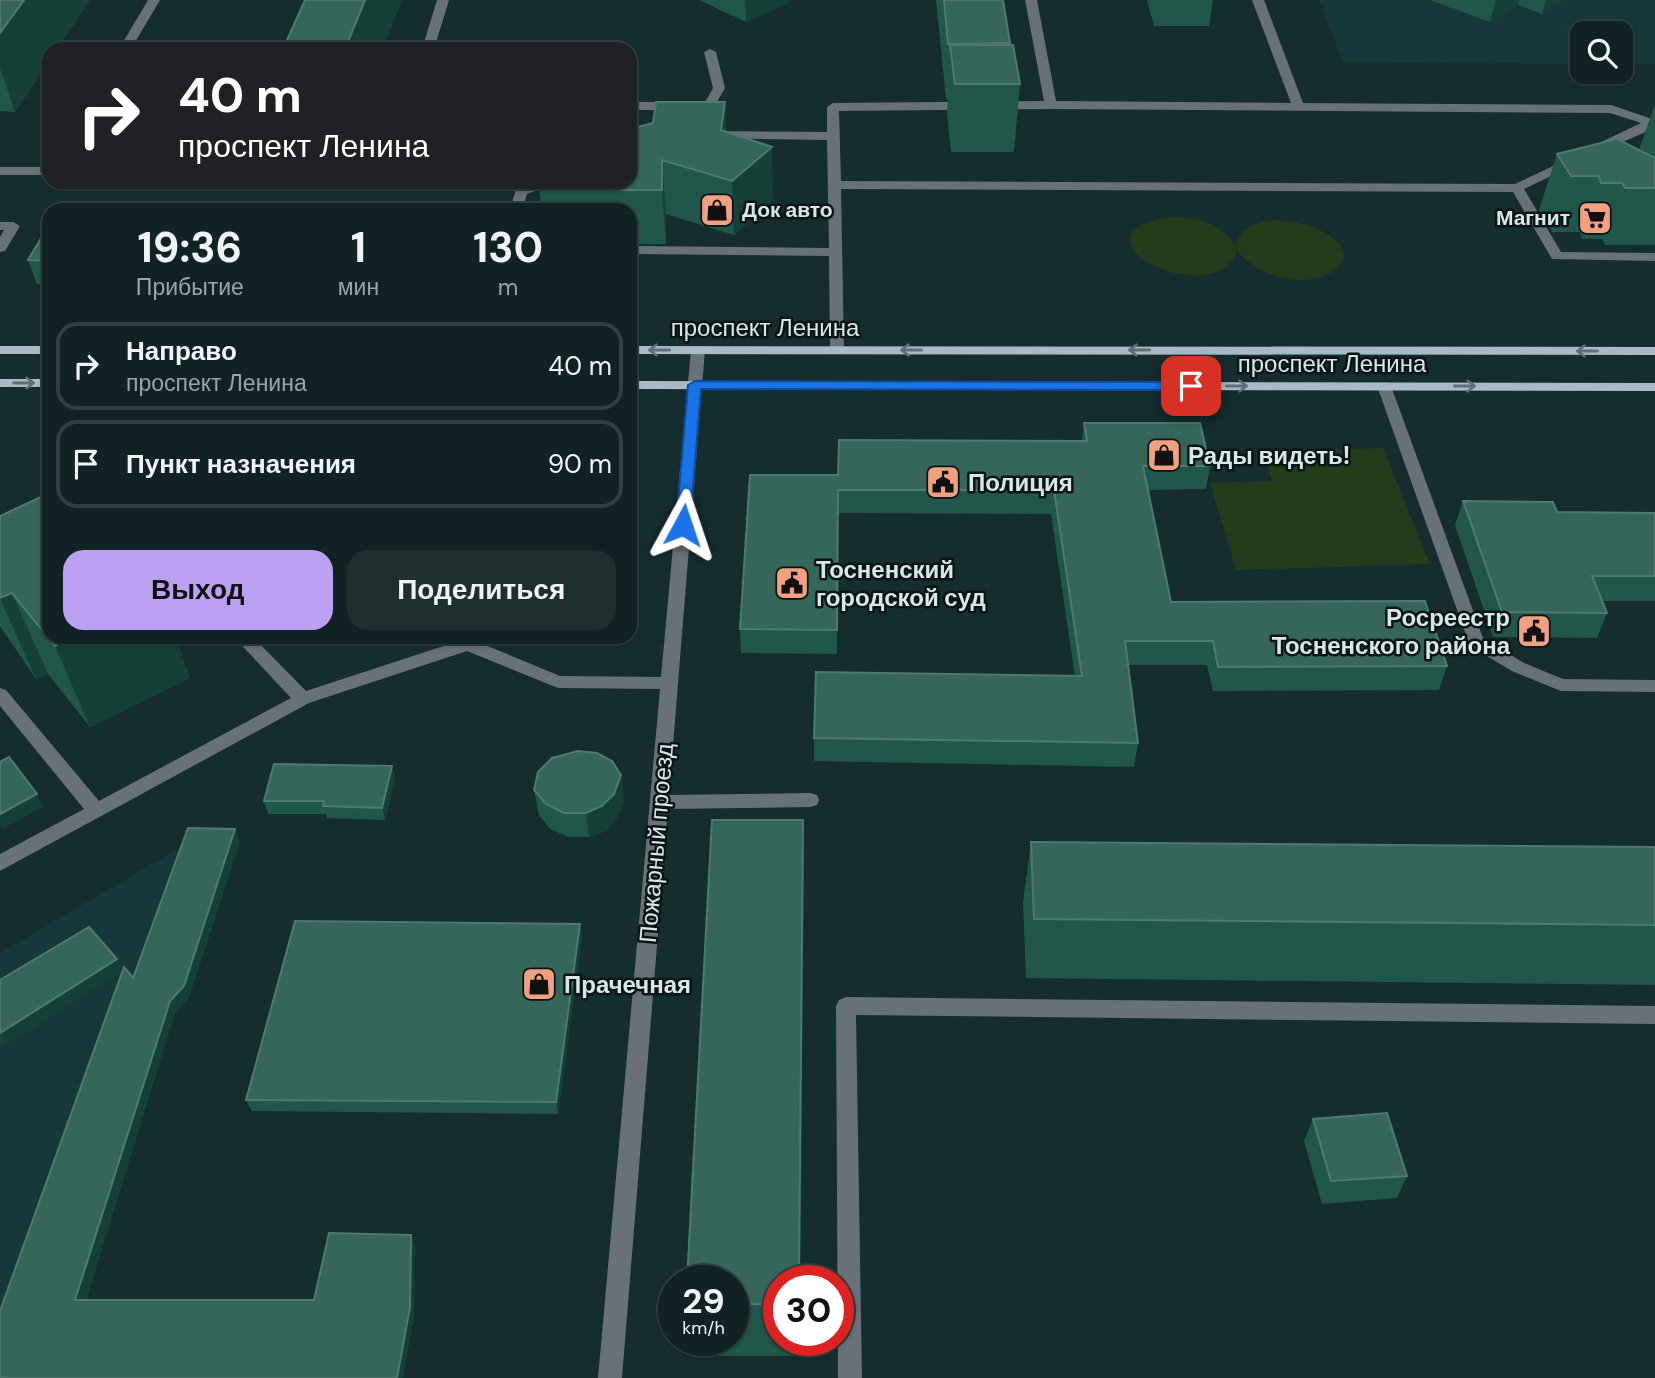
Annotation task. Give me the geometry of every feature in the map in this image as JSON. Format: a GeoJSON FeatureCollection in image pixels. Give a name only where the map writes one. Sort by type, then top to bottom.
{"type":"FeatureCollection","features":[{"type":"Feature","properties":{"kind":"main road"},"geometry":{"type":"LineString","coordinates":[[0,350],[42,350]]}},
{"type":"Feature","properties":{"kind":"main road","name":"проспект Ленина"},"geometry":{"type":"LineString","coordinates":[[637,350],[1655,351]]}},
{"type":"Feature","properties":{"kind":"main road"},"geometry":{"type":"LineString","coordinates":[[0,383],[42,383]]}},
{"type":"Feature","properties":{"kind":"main road","name":"проспект Ленина"},"geometry":{"type":"LineString","coordinates":[[637,385],[1655,387]]}},
{"type":"Feature","properties":{"kind":"street"},"geometry":{"type":"LineString","coordinates":[[129,42],[154,0]]}},
{"type":"Feature","properties":{"kind":"street"},"geometry":{"type":"LineString","coordinates":[[430,42],[443,0]]}},
{"type":"Feature","properties":{"kind":"street"},"geometry":{"type":"LineString","coordinates":[[1031,0],[1051,106]]}},
{"type":"Feature","properties":{"kind":"street"},"geometry":{"type":"LineString","coordinates":[[1258,0],[1298,107]]}},
{"type":"Feature","properties":{"kind":"street"},"geometry":{"type":"LineString","coordinates":[[708,123],[719,88],[710,52]]}},
{"type":"Feature","properties":{"kind":"street"},"geometry":{"type":"LineString","coordinates":[[837,350],[833,107],[1611,109],[1653,124]]}},
{"type":"Feature","properties":{"kind":"street"},"geometry":{"type":"LineString","coordinates":[[637,108],[708,123],[833,136]]}},
{"type":"Feature","properties":{"kind":"street"},"geometry":{"type":"LineString","coordinates":[[834,185],[1517,188],[1653,124]]}},
{"type":"Feature","properties":{"kind":"street"},"geometry":{"type":"LineString","coordinates":[[0,171],[42,171]]}},
{"type":"Feature","properties":{"kind":"street"},"geometry":{"type":"LineString","coordinates":[[1517,188],[1557,256],[1655,257]]}},
{"type":"Feature","properties":{"kind":"street"},"geometry":{"type":"LineString","coordinates":[[0,226],[13,226],[0,248]]}},
{"type":"Feature","properties":{"kind":"street"},"geometry":{"type":"LineString","coordinates":[[637,250],[835,252]]}},
{"type":"Feature","properties":{"kind":"street","name":"Пожарный проезд"},"geometry":{"type":"LineString","coordinates":[[610,1378],[698,350]]}},
{"type":"Feature","properties":{"kind":"street"},"geometry":{"type":"LineString","coordinates":[[1384,386],[1476,642],[1518,667],[1561,685],[1655,686]]}},
{"type":"Feature","properties":{"kind":"street"},"geometry":{"type":"LineString","coordinates":[[250,644],[303,699]]}},
{"type":"Feature","properties":{"kind":"street"},"geometry":{"type":"LineString","coordinates":[[0,863],[303,699],[457,644]]}},
{"type":"Feature","properties":{"kind":"street"},"geometry":{"type":"LineString","coordinates":[[477,644],[558,682],[670,683]]}},
{"type":"Feature","properties":{"kind":"street"},"geometry":{"type":"LineString","coordinates":[[0,694],[96,811]]}},
{"type":"Feature","properties":{"kind":"street"},"geometry":{"type":"LineString","coordinates":[[659,802],[810,800]]}},
{"type":"Feature","properties":{"kind":"street"},"geometry":{"type":"LineString","coordinates":[[850,1378],[846,1006],[1655,1015]]}},
{"type":"Feature","properties":{"kind":"shaded area"},"geometry":{"type":"Polygon","coordinates":[[[1319,0],[1655,0],[1655,64],[1633,64],[1633,21],[1570,21],[1570,64],[1343,62],[1319,0]]]}},
{"type":"Feature","properties":{"kind":"shaded area"},"geometry":{"type":"Polygon","coordinates":[[[193,840],[240,842],[189,998],[175,1014],[62,1378],[0,1378],[0,953],[193,840]]]}},
{"type":"Feature","properties":{"kind":"green space"},"geometry":{"type":"Polygon","coordinates":[[[1168,217],[1207,222],[1223,231],[1236,246],[1245,230],[1261,222],[1304,224],[1324,232],[1339,243],[1344,255],[1337,268],[1313,279],[1298,280],[1269,274],[1245,260],[1237,250],[1224,268],[1203,275],[1178,274],[1154,266],[1136,254],[1130,240],[1139,227],[1168,217]]]}},
{"type":"Feature","properties":{"kind":"green space"},"geometry":{"type":"Polygon","coordinates":[[[1383,448],[1430,564],[1236,570],[1210,483],[1272,481],[1263,452],[1383,448]]]}},
{"type":"Feature","properties":{"kind":"building"},"geometry":{"type":"Polygon","coordinates":[[[0,0],[24,0],[0,33],[0,0]]]}},
{"type":"Feature","properties":{"kind":"building"},"geometry":{"type":"Polygon","coordinates":[[[305,0],[365,0],[348,42],[286,42],[305,0]]]}},
{"type":"Feature","properties":{"kind":"building"},"geometry":{"type":"Polygon","coordinates":[[[944,0],[1003,0],[1010,43],[948,44],[944,0]]]}},
{"type":"Feature","properties":{"kind":"building"},"geometry":{"type":"Polygon","coordinates":[[[950,45],[1013,45],[1020,84],[955,84],[950,45]]]}},
{"type":"Feature","properties":{"kind":"building"},"geometry":{"type":"Polygon","coordinates":[[[656,102],[725,102],[721,130],[772,147],[732,181],[662,160],[662,190],[558,190],[637,189],[637,127],[653,123],[656,102]]]}},
{"type":"Feature","properties":{"kind":"building"},"geometry":{"type":"Polygon","coordinates":[[[1617,139],[1655,158],[1655,188],[1625,188],[1622,183],[1601,183],[1599,176],[1571,176],[1557,154],[1617,139]]]}},
{"type":"Feature","properties":{"kind":"building"},"geometry":{"type":"Polygon","coordinates":[[[42,237],[42,261],[28,260],[42,237]]]}},
{"type":"Feature","properties":{"kind":"building"},"geometry":{"type":"Polygon","coordinates":[[[1084,423],[1200,423],[1210,466],[1143,466],[1171,602],[1425,601],[1447,666],[1218,667],[1213,641],[1125,641],[1138,743],[814,738],[816,672],[1082,676],[1054,490],[838,490],[837,630],[740,629],[750,475],[838,475],[839,440],[1087,441],[1084,423]]]}},
{"type":"Feature","properties":{"kind":"building"},"geometry":{"type":"Polygon","coordinates":[[[42,496],[42,630],[12,593],[0,598],[0,516],[42,496]]]}},
{"type":"Feature","properties":{"kind":"building"},"geometry":{"type":"Polygon","coordinates":[[[1463,501],[1553,502],[1557,512],[1655,513],[1655,576],[1592,576],[1607,613],[1502,612],[1463,501]]]}},
{"type":"Feature","properties":{"kind":"building"},"geometry":{"type":"Polygon","coordinates":[[[578,751],[597,753],[612,761],[621,775],[614,794],[602,806],[586,813],[564,813],[546,804],[534,790],[538,772],[552,758],[578,751]]]}},
{"type":"Feature","properties":{"kind":"building"},"geometry":{"type":"Polygon","coordinates":[[[9,757],[37,794],[0,814],[0,762],[9,757]]]}},
{"type":"Feature","properties":{"kind":"building"},"geometry":{"type":"Polygon","coordinates":[[[274,764],[392,766],[382,808],[323,806],[324,801],[264,801],[274,764]]]}},
{"type":"Feature","properties":{"kind":"building"},"geometry":{"type":"Polygon","coordinates":[[[712,820],[803,820],[799,1265],[763,1265],[763,1304],[749,1304],[749,1265],[688,1265],[712,820]]]}},
{"type":"Feature","properties":{"kind":"building"},"geometry":{"type":"Polygon","coordinates":[[[188,828],[235,829],[184,986],[170,1001],[75,1300],[314,1300],[329,1233],[411,1235],[410,1307],[397,1378],[0,1377],[0,1311],[124,967],[133,978],[188,828]]]}},
{"type":"Feature","properties":{"kind":"building"},"geometry":{"type":"Polygon","coordinates":[[[1031,842],[1655,847],[1655,925],[1034,919],[1031,842]]]}},
{"type":"Feature","properties":{"kind":"building"},"geometry":{"type":"Polygon","coordinates":[[[295,921],[580,924],[556,1102],[246,1100],[295,921]]]}},
{"type":"Feature","properties":{"kind":"building"},"geometry":{"type":"Polygon","coordinates":[[[89,927],[117,959],[0,1033],[0,980],[89,927]]]}},
{"type":"Feature","properties":{"kind":"building"},"geometry":{"type":"Polygon","coordinates":[[[1387,1113],[1407,1176],[1331,1181],[1313,1119],[1387,1113]]]}},
{"type":"Feature","properties":{"kind":"place","name":"Док авто"},"geometry":{"type":"Point","coordinates":[717,210]}},
{"type":"Feature","properties":{"kind":"place","name":"Магнит"},"geometry":{"type":"Point","coordinates":[1595,218]}},
{"type":"Feature","properties":{"kind":"place","name":"Рады видеть!"},"geometry":{"type":"Point","coordinates":[1164,455]}},
{"type":"Feature","properties":{"kind":"place","name":"Полиция"},"geometry":{"type":"Point","coordinates":[943,482]}},
{"type":"Feature","properties":{"kind":"place","name":"Тосненский городской суд"},"geometry":{"type":"Point","coordinates":[792,583]}},
{"type":"Feature","properties":{"kind":"place","name":"Росреестр Тосненского района"},"geometry":{"type":"Point","coordinates":[1534,631]}},
{"type":"Feature","properties":{"kind":"place","name":"Прачечная"},"geometry":{"type":"Point","coordinates":[539,984]}},
{"type":"Feature","properties":{"kind":"route"},"geometry":{"type":"LineString","coordinates":[[683,525],[695,385],[1191,386]]}}]}
